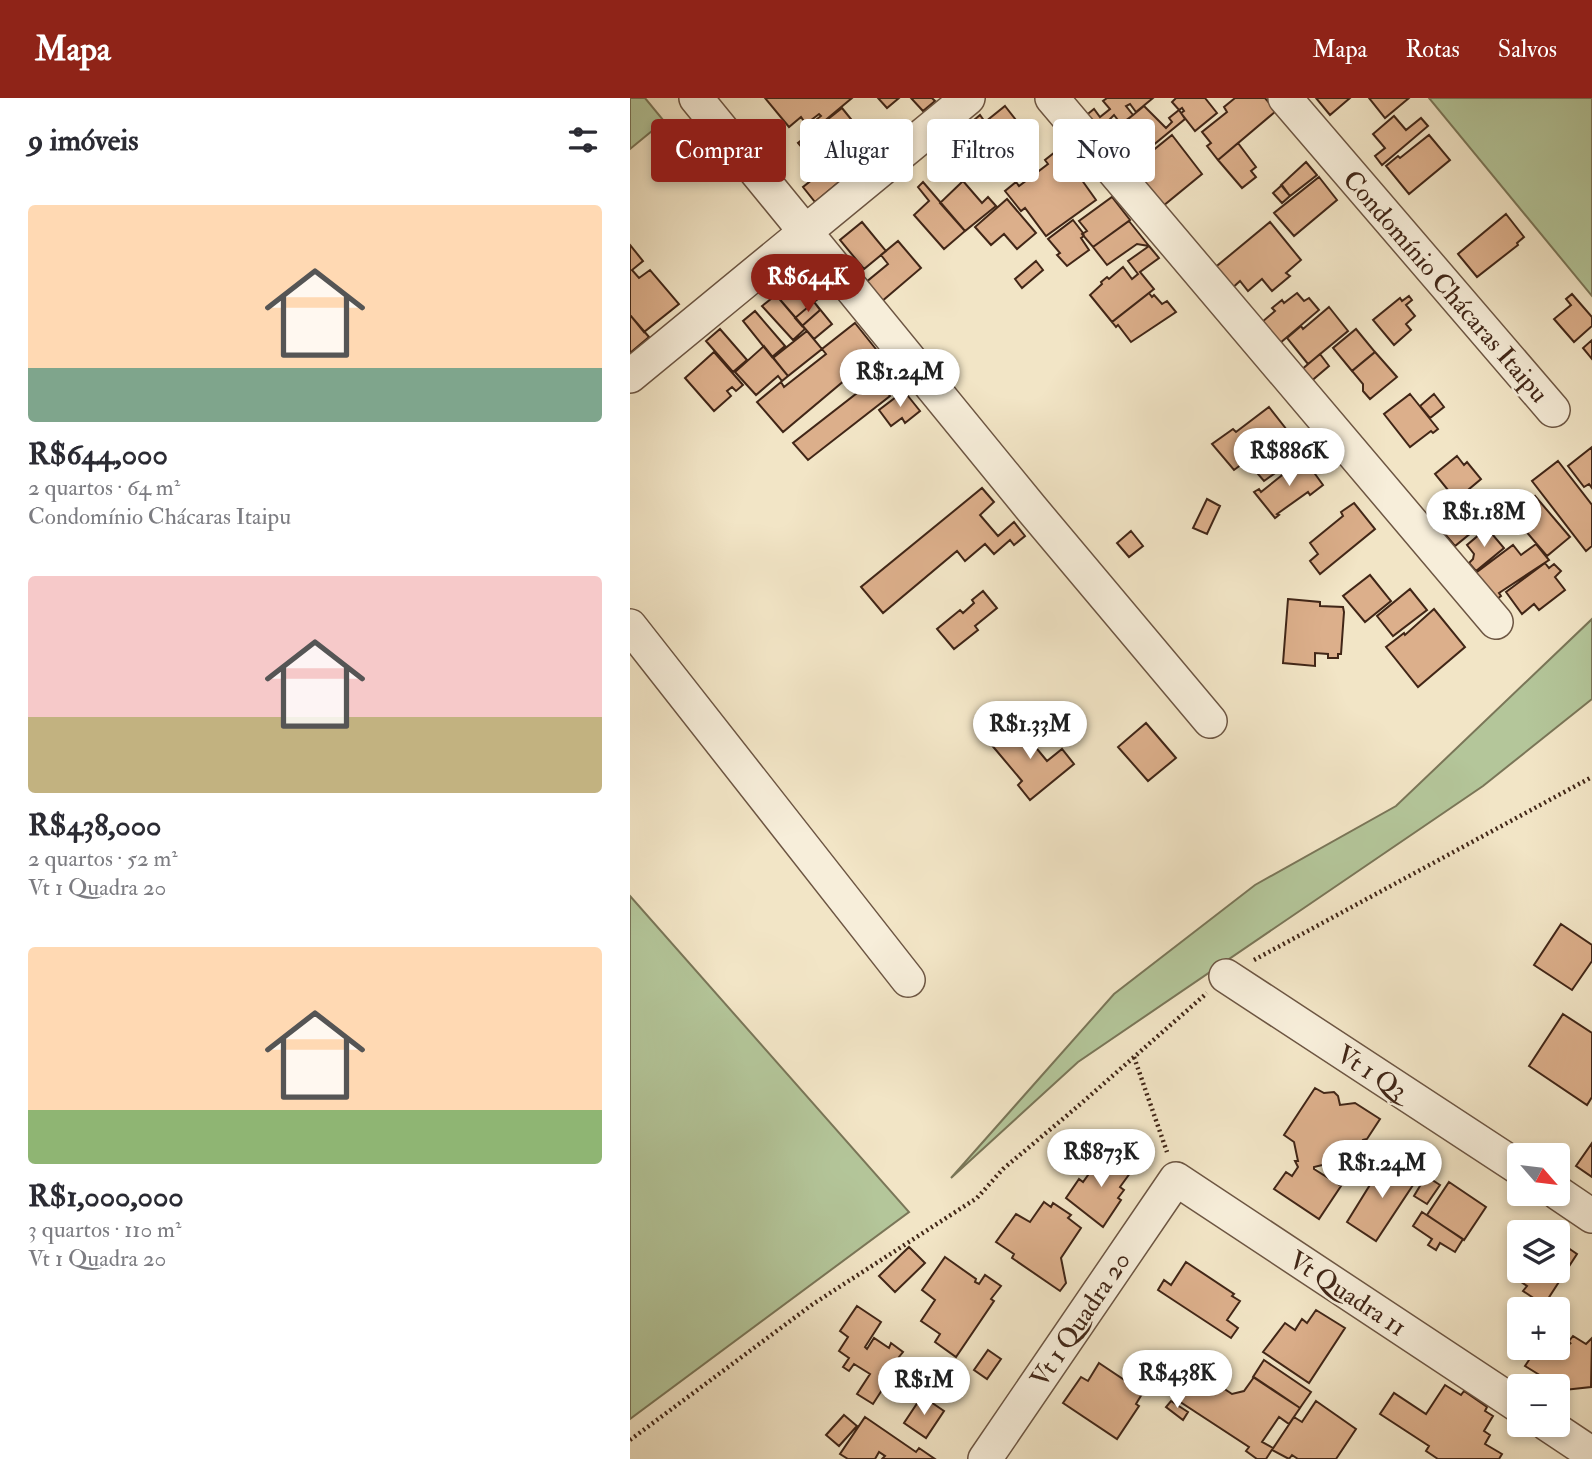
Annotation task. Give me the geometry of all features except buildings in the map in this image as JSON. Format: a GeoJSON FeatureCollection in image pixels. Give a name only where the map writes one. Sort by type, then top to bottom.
{"type":"FeatureCollection","features":[{"type":"Feature","properties":{"kind":"street"},"geometry":{"type":"LineString","coordinates":[[696,98],[1031,508],[1210,722]]}},
{"type":"Feature","properties":{"kind":"street"},"geometry":{"type":"LineString","coordinates":[[630,376],[968,98]]}},
{"type":"Feature","properties":{"kind":"street"},"geometry":{"type":"LineString","coordinates":[[1052,98],[1496,622]]}},
{"type":"Feature","properties":{"kind":"street","name":"Condomínio Chácaras Itaipu"},"geometry":{"type":"LineString","coordinates":[[1285,98],[1553,410]]}},
{"type":"Feature","properties":{"kind":"street"},"geometry":{"type":"LineString","coordinates":[[630,626],[908,980]]}},
{"type":"Feature","properties":{"kind":"street","name":"Vt 1 Q3"},"geometry":{"type":"LineString","coordinates":[[1226,976],[1507,1160]]}},
{"type":"Feature","properties":{"kind":"street","name":"Vt Quadra 11"},"geometry":{"type":"LineString","coordinates":[[1176,1179],[1507,1398]]}},
{"type":"Feature","properties":{"kind":"street","name":"Vt 1 Quadra 20"},"geometry":{"type":"LineString","coordinates":[[985,1459],[1176,1179]]}},
{"type":"Feature","properties":{"kind":"street"},"geometry":{"type":"LineString","coordinates":[[1570,1202],[1592,1216]]}},
{"type":"Feature","properties":{"kind":"street"},"geometry":{"type":"LineString","coordinates":[[1553,1440],[1592,1454]]}},
{"type":"Feature","properties":{"kind":"path"},"geometry":{"type":"LineString","coordinates":[[630,1440],[813,1304],[977,1198],[1003,1169],[1226,976],[1592,777]]}},
{"type":"Feature","properties":{"kind":"path"},"geometry":{"type":"LineString","coordinates":[[1134,1057],[1176,1179]]}},
{"type":"Feature","properties":{"kind":"green space"},"geometry":{"type":"Polygon","coordinates":[[[630,98],[645,98],[662,119],[651,119],[651,132],[630,149],[630,98]]]}},
{"type":"Feature","properties":{"kind":"green space"},"geometry":{"type":"Polygon","coordinates":[[[1429,98],[1592,98],[1592,296],[1429,98]]]}},
{"type":"Feature","properties":{"kind":"green space"},"geometry":{"type":"Polygon","coordinates":[[[1592,619],[1592,699],[1483,786],[1078,1062],[951,1178],[1114,994],[1255,885],[1396,806],[1592,619]]]}},
{"type":"Feature","properties":{"kind":"green space"},"geometry":{"type":"Polygon","coordinates":[[[630,896],[909,1212],[630,1419],[630,896]]]}}]}
